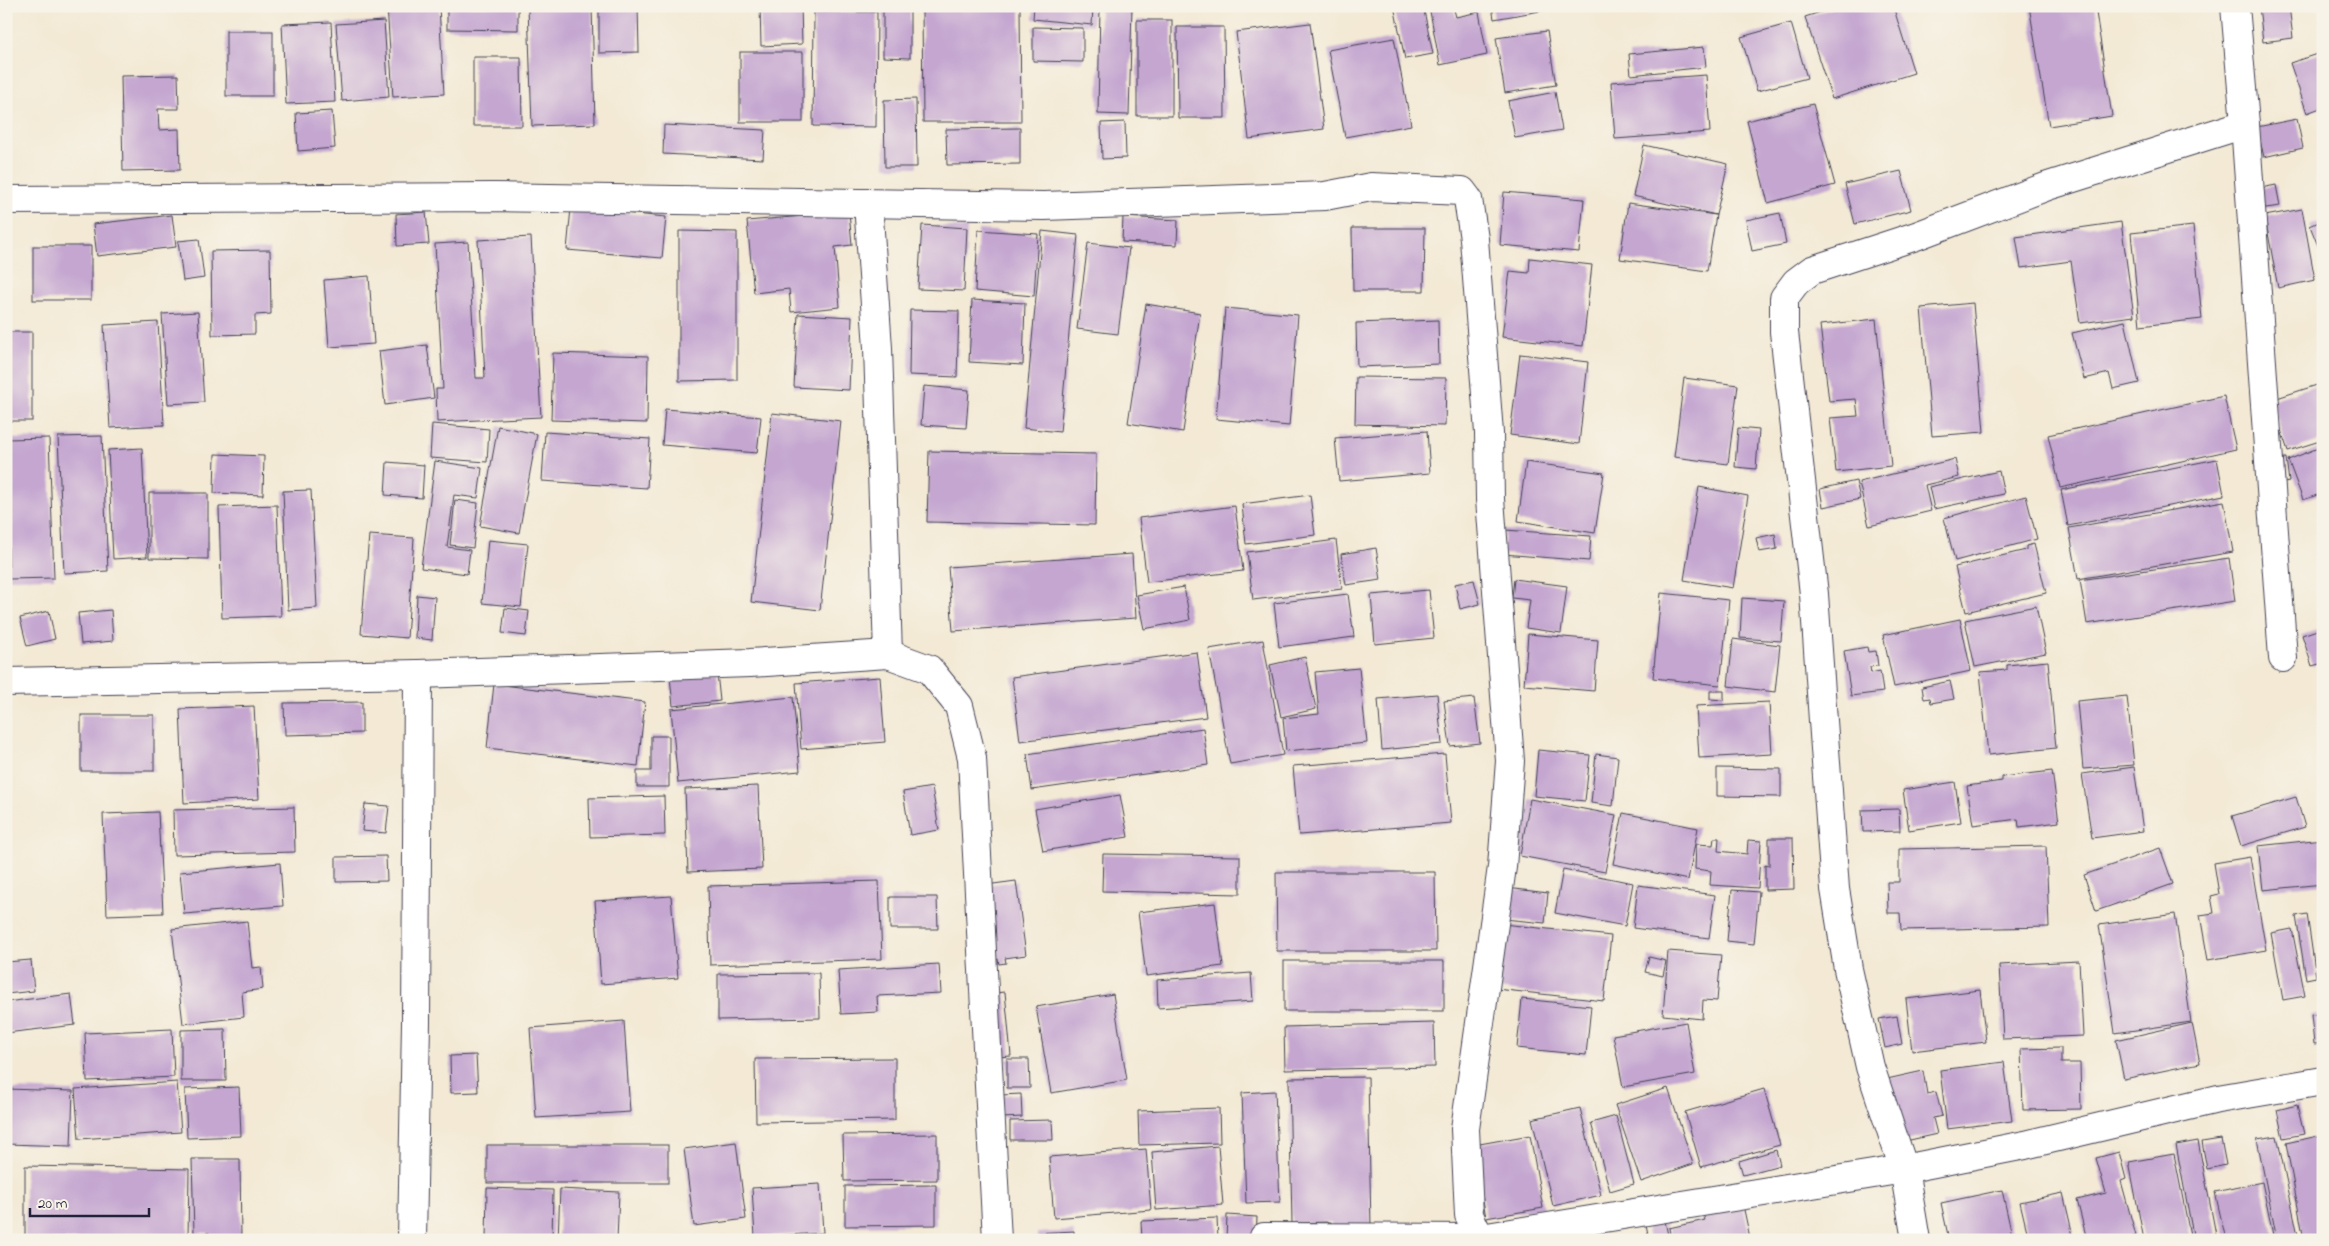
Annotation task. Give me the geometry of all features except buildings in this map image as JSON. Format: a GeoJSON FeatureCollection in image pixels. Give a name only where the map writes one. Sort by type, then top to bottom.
{"type":"FeatureCollection","features":[{"type":"Feature","properties":{"kind":"street"},"geometry":{"type":"LineString","coordinates":[[2234,6],[2245,124],[2283,658]]}},
{"type":"Feature","properties":{"kind":"street"},"geometry":{"type":"LineString","coordinates":[[1916,1240],[1904,1169],[1870,1067],[1848,969],[1835,889],[1814,594],[1784,332],[1784,298],[1796,282],[1812,270],[1916,236],[2048,186],[2245,124]]}},
{"type":"Feature","properties":{"kind":"street"},"geometry":{"type":"LineString","coordinates":[[6,200],[494,197],[1044,206],[1325,196],[1372,187],[1462,191],[1468,200],[1474,239],[1489,433],[1490,500],[1510,761],[1502,867],[1466,1129],[1469,1215],[1481,1239]]}},
{"type":"Feature","properties":{"kind":"street"},"geometry":{"type":"LineString","coordinates":[[868,203],[878,348],[888,654]]}},
{"type":"Feature","properties":{"kind":"street"},"geometry":{"type":"LineString","coordinates":[[6,682],[418,674],[750,663],[888,654],[929,669],[959,706],[972,758],[997,1240]]}},
{"type":"Feature","properties":{"kind":"street"},"geometry":{"type":"LineString","coordinates":[[412,1240],[416,1022],[418,674]]}},
{"type":"Feature","properties":{"kind":"street"},"geometry":{"type":"LineString","coordinates":[[1264,1237],[1481,1239],[1904,1169],[2035,1143],[2218,1099],[2323,1081]]}}]}
